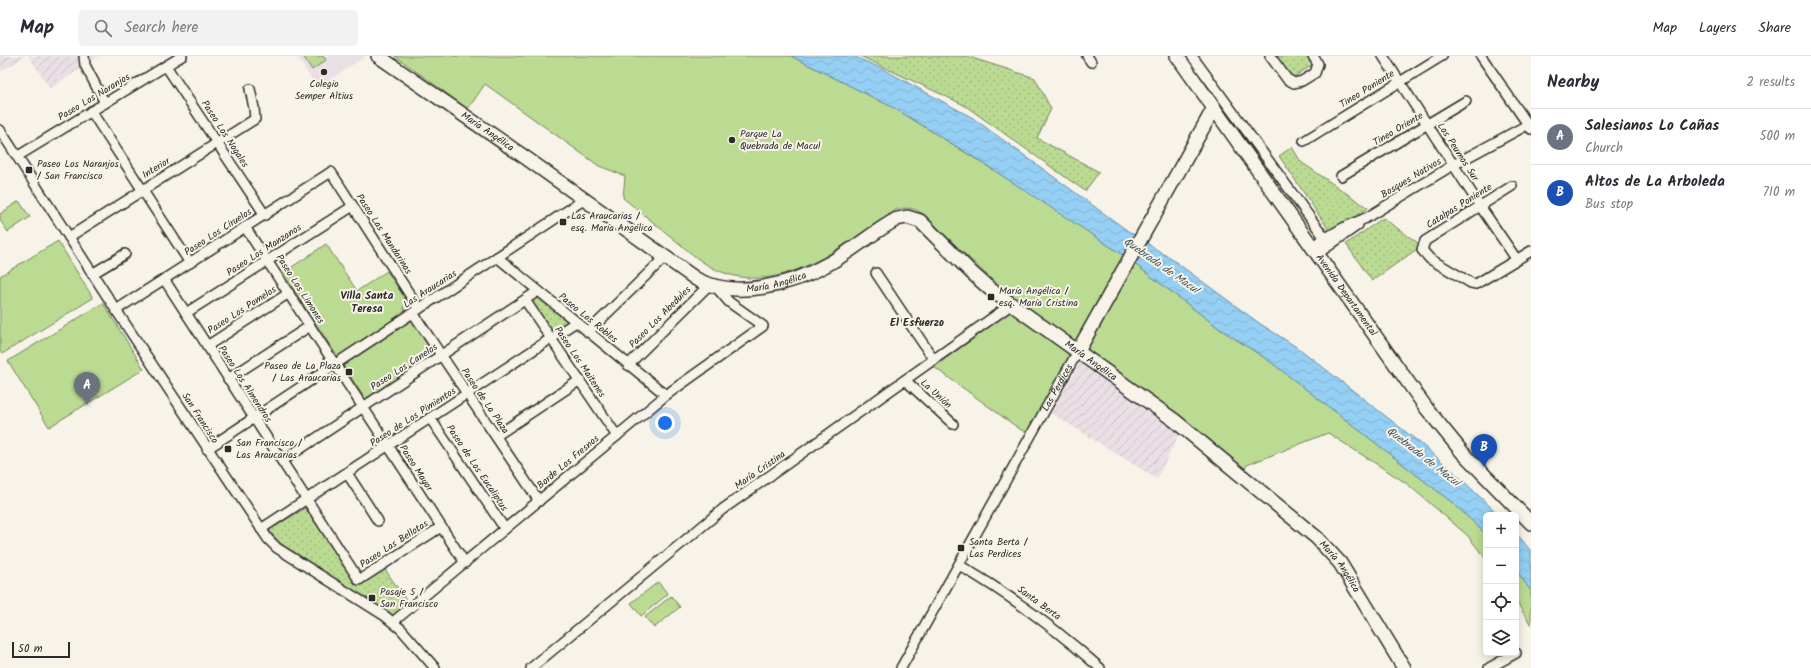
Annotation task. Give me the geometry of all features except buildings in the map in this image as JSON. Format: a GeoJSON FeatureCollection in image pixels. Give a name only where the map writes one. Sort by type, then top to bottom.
{"type":"FeatureCollection","features":[{"type":"Feature","properties":{"kind":"street"},"geometry":{"type":"LineString","coordinates":[[84,56],[85,65],[105,103]]}},
{"type":"Feature","properties":{"kind":"street","name":"Paseo Los Naranjos"},"geometry":{"type":"LineString","coordinates":[[18,156],[182,56]]}},
{"type":"Feature","properties":{"kind":"street","name":"María Angélica"},"geometry":{"type":"LineString","coordinates":[[378,56],[585,199],[696,279],[712,286],[729,302],[763,326]]}},
{"type":"Feature","properties":{"kind":"street","name":"Avenida Departamental"},"geometry":{"type":"LineString","coordinates":[[1176,56],[1370,331],[1439,424],[1474,465],[1531,523]]}},
{"type":"Feature","properties":{"kind":"street","name":"Avenida Departamental"},"geometry":{"type":"LineString","coordinates":[[1192,56],[1327,242]]}},
{"type":"Feature","properties":{"kind":"street"},"geometry":{"type":"LineString","coordinates":[[1270,56],[1287,79],[1294,83],[1298,83],[1315,73],[1318,64],[1313,56]]}},
{"type":"Feature","properties":{"kind":"street","name":"Los Peumos Sur"},"geometry":{"type":"LineString","coordinates":[[1383,56],[1453,165],[1517,260]]}},
{"type":"Feature","properties":{"kind":"street","name":"Tineo Poniente"},"geometry":{"type":"LineString","coordinates":[[1304,141],[1442,56]]}},
{"type":"Feature","properties":{"kind":"street"},"geometry":{"type":"LineString","coordinates":[[1481,56],[1530,126]]}},
{"type":"Feature","properties":{"kind":"street","name":"Paseo Los Nogales"},"geometry":{"type":"LineString","coordinates":[[166,66],[265,214]]}},
{"type":"Feature","properties":{"kind":"street","name":"Interior"},"geometry":{"type":"LineString","coordinates":[[69,237],[254,119],[254,108],[250,89]]}},
{"type":"Feature","properties":{"kind":"street","name":"Tineo Oriente"},"geometry":{"type":"LineString","coordinates":[[1342,176],[1466,101]]}},
{"type":"Feature","properties":{"kind":"street","name":"Las Perdices"},"geometry":{"type":"LineString","coordinates":[[901,668],[1078,351],[1143,238],[1214,108]]}},
{"type":"Feature","properties":{"kind":"street"},"geometry":{"type":"LineString","coordinates":[[91,112],[190,263]]}},
{"type":"Feature","properties":{"kind":"street","name":"Bosques Nativos"},"geometry":{"type":"LineString","coordinates":[[1314,250],[1453,165],[1530,126]]}},
{"type":"Feature","properties":{"kind":"street","name":"San Francisco"},"geometry":{"type":"LineString","coordinates":[[0,130],[92,274],[268,539],[278,548],[393,622],[435,668]]}},
{"type":"Feature","properties":{"kind":"street","name":"Paseo Los Ciruelos"},"geometry":{"type":"LineString","coordinates":[[116,310],[331,172]]}},
{"type":"Feature","properties":{"kind":"street","name":"Paseo Las Mandarinas"},"geometry":{"type":"LineString","coordinates":[[331,172],[416,311]]}},
{"type":"Feature","properties":{"kind":"street","name":"Catalpas Poniente"},"geometry":{"type":"LineString","coordinates":[[1512,186],[1425,241],[1422,246],[1424,253],[1430,259],[1471,283],[1480,283],[1517,260]]}},
{"type":"Feature","properties":{"kind":"street","name":"Las Araucarias"},"geometry":{"type":"LineString","coordinates":[[207,449],[585,199]]}},
{"type":"Feature","properties":{"kind":"street","name":"Paseo Los Manzanos"},"geometry":{"type":"LineString","coordinates":[[186,313],[353,206]]}},
{"type":"Feature","properties":{"kind":"street","name":"María Angélica"},"geometry":{"type":"LineString","coordinates":[[712,286],[758,287],[779,283],[805,275],[839,258],[893,221],[907,217],[916,218],[923,223],[972,273],[1012,304],[1189,432],[1326,546],[1346,571],[1404,668]]}},
{"type":"Feature","properties":{"kind":"street","name":"Paseo Los Limones"},"geometry":{"type":"LineString","coordinates":[[246,227],[336,364]]}},
{"type":"Feature","properties":{"kind":"street"},"geometry":{"type":"LineString","coordinates":[[1517,260],[1531,251]]}},
{"type":"Feature","properties":{"kind":"street"},"geometry":{"type":"LineString","coordinates":[[92,274],[125,254]]}},
{"type":"Feature","properties":{"kind":"street"},"geometry":{"type":"LineString","coordinates":[[588,332],[665,256]]}},
{"type":"Feature","properties":{"kind":"street","name":"Paseo Los Robles"},"geometry":{"type":"LineString","coordinates":[[497,257],[666,395]]}},
{"type":"Feature","properties":{"kind":"street"},"geometry":{"type":"LineString","coordinates":[[876,273],[934,360]]}},
{"type":"Feature","properties":{"kind":"street","name":"Paseo Los Almendros"},"geometry":{"type":"LineString","coordinates":[[164,279],[359,580]]}},
{"type":"Feature","properties":{"kind":"street","name":"Paseo Los Abedules"},"geometry":{"type":"LineString","coordinates":[[628,365],[712,286]]}},
{"type":"Feature","properties":{"kind":"street","name":"Paseo Los Canelos"},"geometry":{"type":"LineString","coordinates":[[282,461],[538,291]]}},
{"type":"Feature","properties":{"kind":"street","name":"Paseo Los Pomelos"},"geometry":{"type":"LineString","coordinates":[[207,346],[289,293]]}},
{"type":"Feature","properties":{"kind":"street","name":"Paseo Los Maitenes"},"geometry":{"type":"LineString","coordinates":[[525,300],[617,436]]}},
{"type":"Feature","properties":{"kind":"street","name":"María Cristina"},"geometry":{"type":"LineString","coordinates":[[531,668],[723,509],[1012,304]]}},
{"type":"Feature","properties":{"kind":"street","name":"Paseo de La Plaza"},"geometry":{"type":"LineString","coordinates":[[416,311],[467,394],[539,501]]}},
{"type":"Feature","properties":{"kind":"street","name":"Paseo de Los Pimientos"},"geometry":{"type":"LineString","coordinates":[[261,529],[576,322]]}},
{"type":"Feature","properties":{"kind":"street"},"geometry":{"type":"LineString","coordinates":[[228,379],[310,326]]}},
{"type":"Feature","properties":{"kind":"street","name":"Borde Los Fresnos"},"geometry":{"type":"LineString","coordinates":[[393,622],[666,395],[763,326]]}},
{"type":"Feature","properties":{"kind":"street","name":"Paseo Mayor"},"geometry":{"type":"LineString","coordinates":[[336,364],[465,563]]}},
{"type":"Feature","properties":{"kind":"street"},"geometry":{"type":"LineString","coordinates":[[496,436],[580,380]]}},
{"type":"Feature","properties":{"kind":"street","name":"La Unión"},"geometry":{"type":"LineString","coordinates":[[905,380],[952,424]]}},
{"type":"Feature","properties":{"kind":"street","name":"Paseo de Los Eucaliptus"},"geometry":{"type":"LineString","coordinates":[[430,418],[505,529]]}},
{"type":"Feature","properties":{"kind":"street"},"geometry":{"type":"LineString","coordinates":[[347,473],[378,521]]}},
{"type":"Feature","properties":{"kind":"street","name":"Paseo Las Bellotas"},"geometry":{"type":"LineString","coordinates":[[359,580],[441,527]]}},
{"type":"Feature","properties":{"kind":"street","name":"Santa Berta"},"geometry":{"type":"LineString","coordinates":[[959,565],[1022,604],[1058,631],[1100,668]]}},
{"type":"Feature","properties":{"kind":"street"},"geometry":{"type":"LineString","coordinates":[[1490,668],[1510,656]]}},
{"type":"Feature","properties":{"kind":"shaded area"},"geometry":{"type":"Polygon","coordinates":[[[0,56],[25,56],[0,72],[0,56]]]}},
{"type":"Feature","properties":{"kind":"shaded area"},"geometry":{"type":"Polygon","coordinates":[[[29,56],[99,56],[50,89],[29,56]]]}},
{"type":"Feature","properties":{"kind":"shaded area","name":"Colegio Semper Altius"},"geometry":{"type":"Polygon","coordinates":[[[297,56],[366,56],[317,88],[297,56]]]}},
{"type":"Feature","properties":{"kind":"shaded area"},"geometry":{"type":"Polygon","coordinates":[[[1080,363],[1179,434],[1157,479],[1051,413],[1080,363]]]}},
{"type":"Feature","properties":{"kind":"green space"},"geometry":{"type":"Polygon","coordinates":[[[303,56],[323,56],[326,60],[312,70],[303,56]]]}},
{"type":"Feature","properties":{"kind":"green space","name":"Parque La Quebrada de Macul"},"geometry":{"type":"Polygon","coordinates":[[[395,56],[791,56],[896,109],[1022,188],[1123,255],[1220,329],[1268,360],[1454,504],[1483,531],[1483,555],[1467,535],[1406,483],[1328,433],[1247,465],[1244,470],[1073,344],[990,278],[923,214],[916,210],[906,208],[895,210],[834,252],[811,264],[788,273],[765,278],[741,277],[717,270],[695,256],[623,198],[625,176],[599,166],[485,84],[468,109],[395,56]]]}},
{"type":"Feature","properties":{"kind":"green space"},"geometry":{"type":"Polygon","coordinates":[[[860,56],[966,56],[1035,78],[1051,109],[1037,138],[1099,172],[1085,191],[964,105],[860,56]]]}},
{"type":"Feature","properties":{"kind":"green space"},"geometry":{"type":"Polygon","coordinates":[[[1276,56],[1306,56],[1312,65],[1291,79],[1276,56]]]}},
{"type":"Feature","properties":{"kind":"green space"},"geometry":{"type":"Polygon","coordinates":[[[1292,147],[1301,162],[1368,208],[1331,233],[1279,156],[1292,147]]]}},
{"type":"Feature","properties":{"kind":"green space"},"geometry":{"type":"Polygon","coordinates":[[[19,201],[30,217],[8,232],[0,220],[0,214],[19,201]]]}},
{"type":"Feature","properties":{"kind":"green space"},"geometry":{"type":"Polygon","coordinates":[[[1383,218],[1418,243],[1417,249],[1372,281],[1346,244],[1383,218]]]}},
{"type":"Feature","properties":{"kind":"green space"},"geometry":{"type":"Polygon","coordinates":[[[58,241],[93,298],[2,354],[0,351],[0,276],[58,241]]]}},
{"type":"Feature","properties":{"kind":"green space"},"geometry":{"type":"Polygon","coordinates":[[[326,244],[357,291],[387,271],[408,303],[403,307],[434,355],[365,399],[283,273],[326,244]]]}},
{"type":"Feature","properties":{"kind":"green space"},"geometry":{"type":"Polygon","coordinates":[[[537,295],[570,321],[551,335],[527,301],[537,295]]]}},
{"type":"Feature","properties":{"kind":"green space"},"geometry":{"type":"Polygon","coordinates":[[[103,303],[144,369],[49,427],[8,361],[103,303]]]}},
{"type":"Feature","properties":{"kind":"green space"},"geometry":{"type":"Polygon","coordinates":[[[1010,312],[1015,312],[1066,351],[1070,357],[1028,432],[1021,430],[934,367],[1010,312]]]}},
{"type":"Feature","properties":{"kind":"green space"},"geometry":{"type":"Polygon","coordinates":[[[305,508],[359,584],[384,568],[409,604],[393,616],[280,543],[269,530],[305,508]]]}},
{"type":"Feature","properties":{"kind":"green space"},"geometry":{"type":"Polygon","coordinates":[[[1519,574],[1531,591],[1531,625],[1519,606],[1519,574]]]}},
{"type":"Feature","properties":{"kind":"green space"},"geometry":{"type":"Polygon","coordinates":[[[658,582],[668,594],[641,616],[631,603],[658,582]]]}},
{"type":"Feature","properties":{"kind":"green space"},"geometry":{"type":"Polygon","coordinates":[[[671,596],[680,607],[654,628],[645,617],[671,596]]]}},
{"type":"Feature","properties":{"kind":"water","name":"Quebrada de Macul"},"geometry":{"type":"Polygon","coordinates":[[[791,56],[853,56],[881,68],[973,118],[1128,231],[1173,260],[1259,323],[1301,350],[1420,443],[1456,474],[1496,512],[1483,512],[1483,531],[1454,504],[1268,360],[1220,329],[1123,255],[983,163],[896,109],[791,56]]]}},
{"type":"Feature","properties":{"kind":"water"},"geometry":{"type":"Polygon","coordinates":[[[1519,537],[1531,551],[1531,591],[1519,574],[1519,537]]]}},
{"type":"Feature","properties":{"kind":"place","name":"Colegio Semper Altius"},"geometry":{"type":"Point","coordinates":[324,72]}},
{"type":"Feature","properties":{"kind":"place","name":"Parque La Quebrada de Macul"},"geometry":{"type":"Point","coordinates":[732,140]}},
{"type":"Feature","properties":{"kind":"place","name":"Paseo Los Naranjos / San Francisco"},"geometry":{"type":"Point","coordinates":[29,170]}},
{"type":"Feature","properties":{"kind":"place","name":"Las Araucarias / esq. María Angélica"},"geometry":{"type":"Point","coordinates":[563,222]}},
{"type":"Feature","properties":{"kind":"place","name":"María Angélica / esq. María Cristina"},"geometry":{"type":"Point","coordinates":[991,297]}},
{"type":"Feature","properties":{"kind":"place","name":"Paseo de La Plaza / Las Araucarias"},"geometry":{"type":"Point","coordinates":[349,372]}},
{"type":"Feature","properties":{"kind":"place","name":"Salesianos Lo Cañas"},"geometry":{"type":"Point","coordinates":[87,405]}},
{"type":"Feature","properties":{"kind":"place","name":"San Francisco / Las Araucarias"},"geometry":{"type":"Point","coordinates":[228,449]}},
{"type":"Feature","properties":{"kind":"place","name":"Altos de La Arboleda"},"geometry":{"type":"Point","coordinates":[1484,467]}},
{"type":"Feature","properties":{"kind":"place","name":"Santa Berta / Las Perdices"},"geometry":{"type":"Point","coordinates":[961,548]}},
{"type":"Feature","properties":{"kind":"place","name":"Pasaje 5 / San Francisco"},"geometry":{"type":"Point","coordinates":[372,598]}},
{"type":"Feature","properties":{"kind":"district","name":"Villa Santa Teresa"},"geometry":{"type":"Point","coordinates":[367,302]}},
{"type":"Feature","properties":{"kind":"district","name":"El Esfuerzo"},"geometry":{"type":"Point","coordinates":[917,323]}}]}
